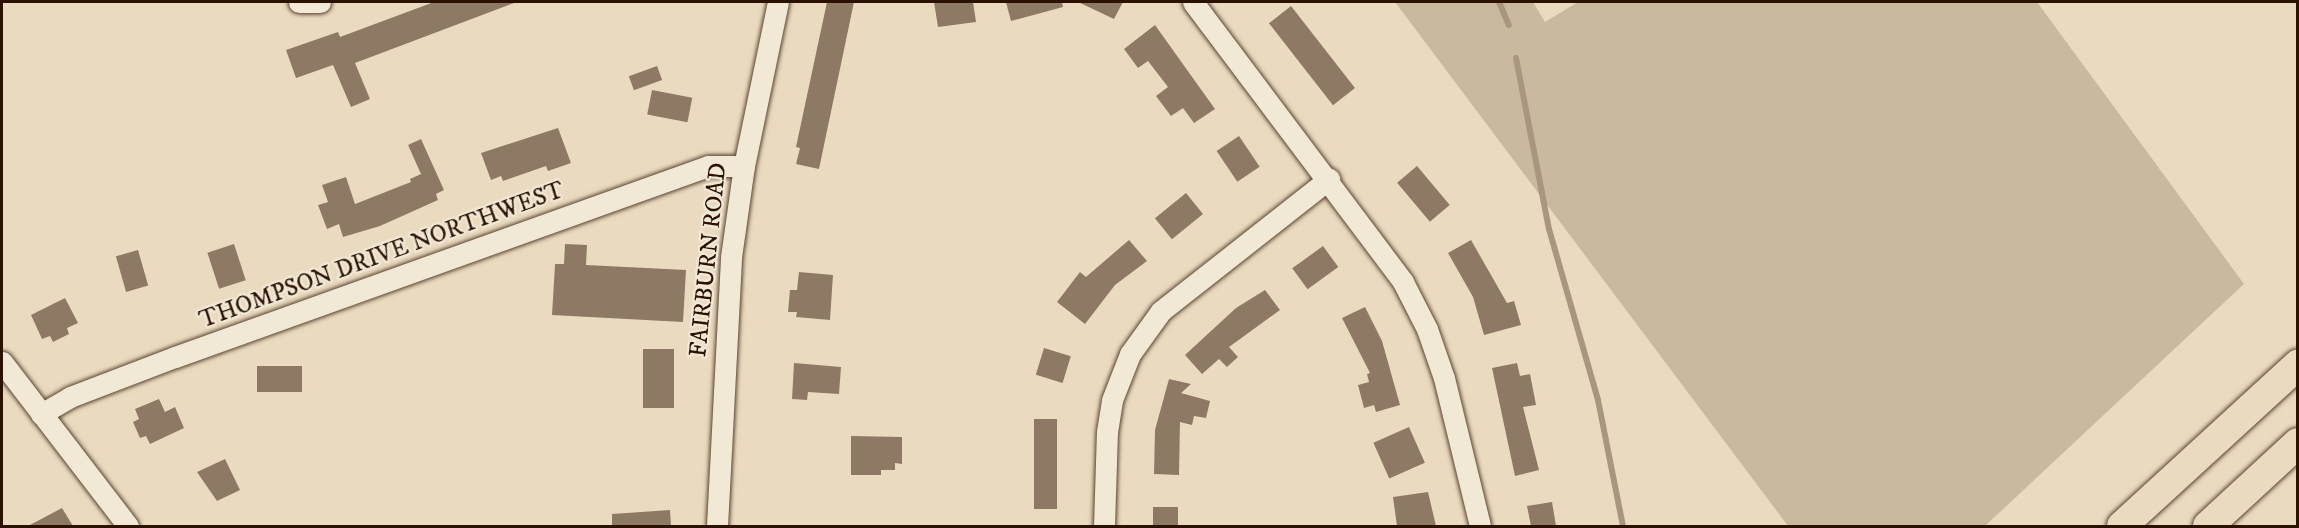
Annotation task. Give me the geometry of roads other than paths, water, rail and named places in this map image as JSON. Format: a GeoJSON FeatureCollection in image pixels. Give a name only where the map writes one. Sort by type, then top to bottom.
{"type":"FeatureCollection","features":[{"type":"Feature","properties":{"kind":"highway"},"geometry":{"type":"LineString","coordinates":[[2122,526],[2298,365]]}},
{"type":"Feature","properties":{"kind":"highway"},"geometry":{"type":"LineString","coordinates":[[2208,526],[2298,443]]}},
{"type":"Feature","properties":{"kind":"street"},"geometry":{"type":"LineString","coordinates":[[299,2],[320,2]]}},
{"type":"Feature","properties":{"kind":"street","name":"FAIRBURN ROAD"},"geometry":{"type":"LineString","coordinates":[[717,526],[724,342],[744,166],[778,2]]}},
{"type":"Feature","properties":{"kind":"street"},"geometry":{"type":"LineString","coordinates":[[1193,2],[1329,179],[1403,282],[1427,329],[1444,378],[1480,526]]}},
{"type":"Feature","properties":{"kind":"street","name":"THOMPSON DRIVE NORTHWEST"},"geometry":{"type":"LineString","coordinates":[[41,414],[70,397],[175,357],[708,166],[744,166]]}},
{"type":"Feature","properties":{"kind":"street"},"geometry":{"type":"LineString","coordinates":[[1104,526],[1107,432],[1112,400],[1130,354],[1161,311],[1329,179]]}},
{"type":"Feature","properties":{"kind":"street"},"geometry":{"type":"LineString","coordinates":[[2,362],[128,526]]}},
{"type":"Feature","properties":{"kind":"waterway"},"geometry":{"type":"LineString","coordinates":[[1499,2],[1509,25]]}},
{"type":"Feature","properties":{"kind":"waterway"},"geometry":{"type":"LineString","coordinates":[[1516,58],[1549,229],[1598,400],[1623,526]]}}]}
